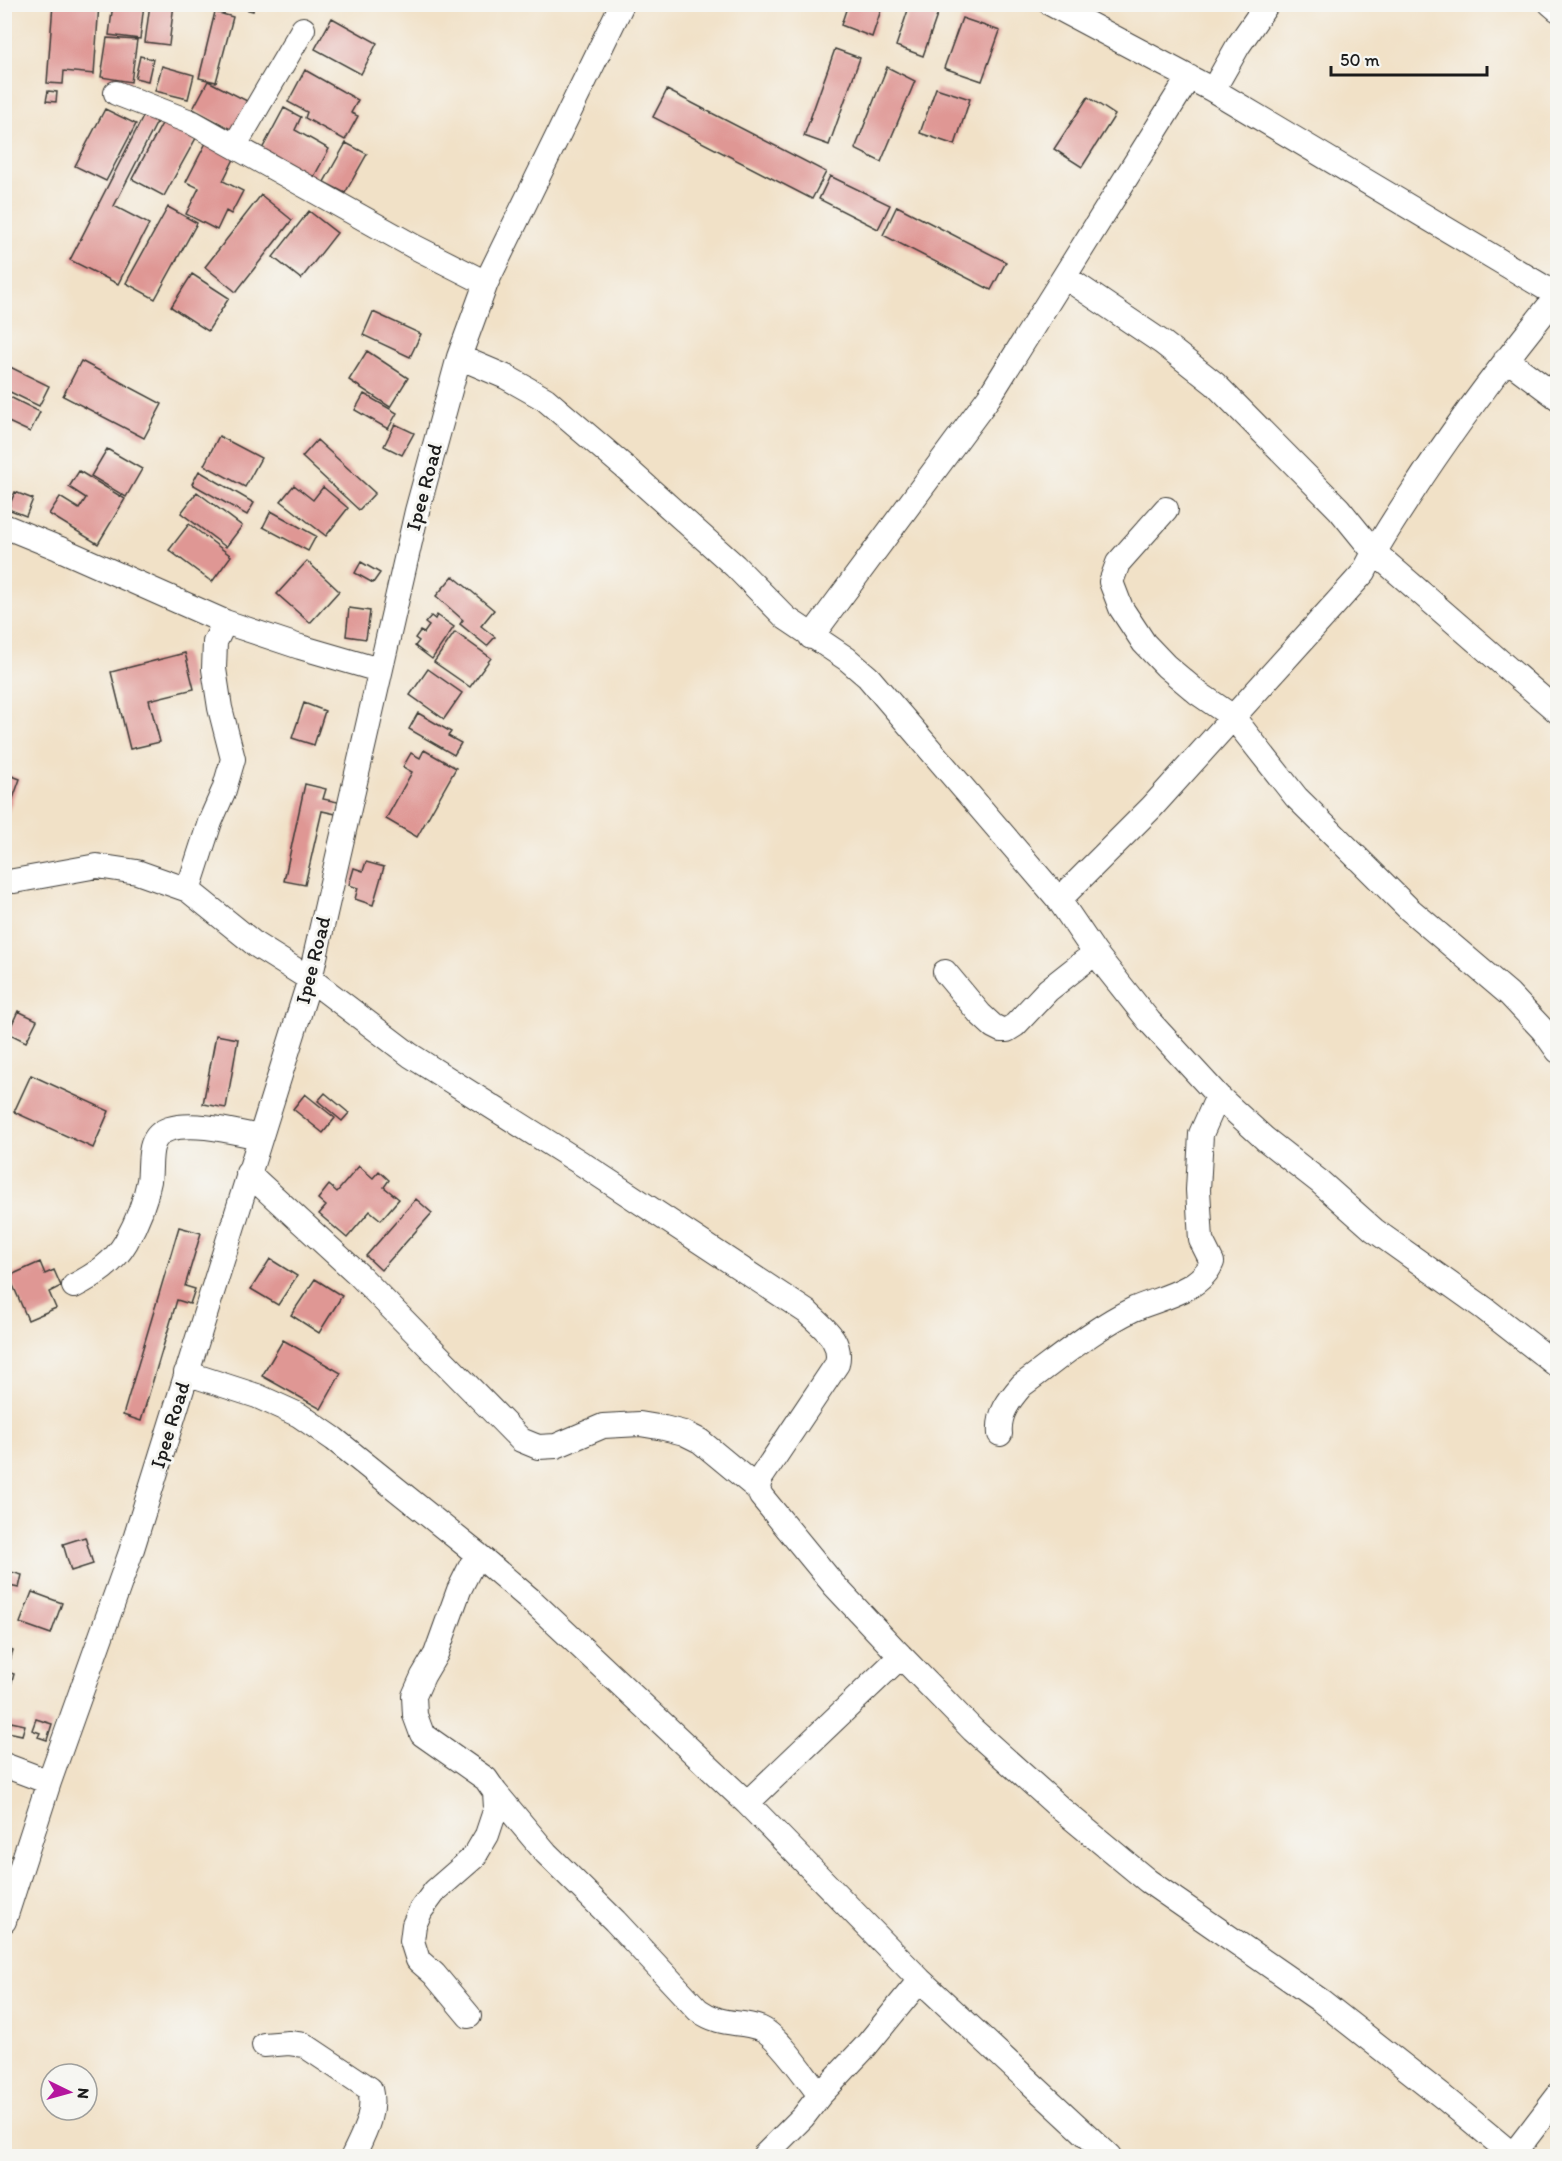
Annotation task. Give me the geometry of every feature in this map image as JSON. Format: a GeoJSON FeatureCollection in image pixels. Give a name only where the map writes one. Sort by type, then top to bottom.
{"type":"FeatureCollection","features":[{"type":"Feature","properties":{"kind":"street","name":"Ipee Road"},"geometry":{"type":"LineString","coordinates":[[4,1921],[49,1782],[130,1552],[310,979],[417,511],[459,357],[486,284],[622,4]]}},
{"type":"Feature","properties":{"kind":"street"},"geometry":{"type":"LineString","coordinates":[[1051,4],[1213,90],[1557,295],[1506,359],[1432,460],[1374,552],[1364,572],[1152,807],[1059,900]]}},
{"type":"Feature","properties":{"kind":"street"},"geometry":{"type":"LineString","coordinates":[[1213,90],[1238,46],[1267,4]]}},
{"type":"Feature","properties":{"kind":"street"},"geometry":{"type":"LineString","coordinates":[[1551,4],[1557,10]]}},
{"type":"Feature","properties":{"kind":"street"},"geometry":{"type":"LineString","coordinates":[[235,145],[303,29]]}},
{"type":"Feature","properties":{"kind":"street"},"geometry":{"type":"LineString","coordinates":[[811,637],[989,397],[1189,77]]}},
{"type":"Feature","properties":{"kind":"street"},"geometry":{"type":"LineString","coordinates":[[116,93],[193,123],[413,246],[486,284]]}},
{"type":"Feature","properties":{"kind":"street"},"geometry":{"type":"LineString","coordinates":[[1065,277],[1163,343],[1215,384],[1339,509],[1374,552],[1557,712]]}},
{"type":"Feature","properties":{"kind":"street"},"geometry":{"type":"LineString","coordinates":[[459,357],[506,377],[545,399],[735,566],[786,618],[811,637],[847,659],[868,678],[1059,900],[1095,953],[1149,1021],[1218,1096],[1265,1139],[1320,1182],[1374,1230],[1485,1309],[1557,1366]]}},
{"type":"Feature","properties":{"kind":"street"},"geometry":{"type":"LineString","coordinates":[[1506,359],[1557,398]]}},
{"type":"Feature","properties":{"kind":"street"},"geometry":{"type":"LineString","coordinates":[[1167,509],[1118,563],[1111,582],[1121,608],[1144,643],[1182,680],[1233,717],[1296,797],[1409,909],[1509,994],[1543,1030],[1557,1051]]}},
{"type":"Feature","properties":{"kind":"street"},"geometry":{"type":"LineString","coordinates":[[4,526],[225,622],[379,670]]}},
{"type":"Feature","properties":{"kind":"street"},"geometry":{"type":"LineString","coordinates":[[188,890],[233,759],[220,708],[214,669],[215,642],[225,622]]}},
{"type":"Feature","properties":{"kind":"street"},"geometry":{"type":"LineString","coordinates":[[14,880],[97,866],[137,872],[188,890],[256,945],[310,979],[410,1055],[574,1158],[807,1312],[836,1341],[839,1355],[837,1364],[760,1479],[758,1489]]}},
{"type":"Feature","properties":{"kind":"street"},"geometry":{"type":"LineString","coordinates":[[945,972],[980,1014],[993,1026],[1007,1030],[1015,1025],[1048,990],[1095,953]]}},
{"type":"Feature","properties":{"kind":"street"},"geometry":{"type":"LineString","coordinates":[[1000,1434],[999,1423],[1002,1415],[1010,1399],[1022,1385],[1112,1321],[1193,1284],[1208,1272],[1212,1262],[1201,1240],[1198,1190],[1201,1134],[1218,1096]]}},
{"type":"Feature","properties":{"kind":"street"},"geometry":{"type":"LineString","coordinates":[[74,1286],[93,1276],[109,1263],[125,1244],[137,1220],[145,1196],[149,1180],[149,1160],[153,1143],[159,1134],[169,1129],[200,1127],[260,1137]]}},
{"type":"Feature","properties":{"kind":"street"},"geometry":{"type":"LineString","coordinates":[[248,1173],[359,1275],[521,1440],[538,1447],[556,1446],[603,1426],[640,1424],[684,1433],[700,1441],[758,1489],[761,1496],[834,1585],[973,1730],[1078,1824],[1148,1881],[1321,2001],[1443,2097],[1513,2156],[1557,2096]]}},
{"type":"Feature","properties":{"kind":"street"},"geometry":{"type":"LineString","coordinates":[[186,1373],[256,1396],[298,1415],[334,1439],[477,1554],[532,1602],[747,1803],[920,1980],[1109,2157]]}},
{"type":"Feature","properties":{"kind":"street"},"geometry":{"type":"LineString","coordinates":[[477,1554],[459,1590],[436,1654],[414,1696],[415,1715],[422,1734],[486,1779],[546,1853],[615,1921],[698,2010],[711,2020],[761,2028],[784,2049],[820,2095]]}},
{"type":"Feature","properties":{"kind":"street"},"geometry":{"type":"LineString","coordinates":[[747,1803],[902,1656]]}},
{"type":"Feature","properties":{"kind":"street"},"geometry":{"type":"LineString","coordinates":[[4,1765],[49,1782]]}},
{"type":"Feature","properties":{"kind":"street"},"geometry":{"type":"LineString","coordinates":[[469,2016],[434,1974],[418,1960],[412,1941],[414,1925],[421,1910],[435,1892],[474,1857],[487,1835],[496,1808],[495,1792]]}},
{"type":"Feature","properties":{"kind":"street"},"geometry":{"type":"LineString","coordinates":[[764,2157],[866,2046],[920,1980]]}},
{"type":"Feature","properties":{"kind":"street"},"geometry":{"type":"LineString","coordinates":[[264,2045],[289,2043],[304,2045],[370,2089],[373,2101],[371,2112],[353,2157]]}},
{"type":"Feature","properties":{"kind":"building"},"geometry":{"type":"Polygon","coordinates":[[[53,4],[99,4],[94,74],[64,71],[63,84],[47,83],[53,4]]]}},
{"type":"Feature","properties":{"kind":"building"},"geometry":{"type":"Polygon","coordinates":[[[113,4],[144,4],[140,39],[109,35],[113,4]]]}},
{"type":"Feature","properties":{"kind":"building"},"geometry":{"type":"Polygon","coordinates":[[[150,4],[174,4],[169,45],[145,42],[150,4]]]}},
{"type":"Feature","properties":{"kind":"building"},"geometry":{"type":"Polygon","coordinates":[[[226,4],[254,4],[253,11],[226,4]]]}},
{"type":"Feature","properties":{"kind":"building"},"geometry":{"type":"Polygon","coordinates":[[[848,4],[883,4],[872,37],[841,25],[848,4]]]}},
{"type":"Feature","properties":{"kind":"building"},"geometry":{"type":"Polygon","coordinates":[[[910,4],[941,4],[923,56],[896,46],[910,4]]]}},
{"type":"Feature","properties":{"kind":"building"},"geometry":{"type":"Polygon","coordinates":[[[215,12],[233,17],[216,82],[199,78],[215,12]]]}},
{"type":"Feature","properties":{"kind":"building"},"geometry":{"type":"Polygon","coordinates":[[[332,18],[377,43],[361,74],[315,49],[332,18]]]}},
{"type":"Feature","properties":{"kind":"building"},"geometry":{"type":"Polygon","coordinates":[[[962,18],[1000,31],[982,81],[944,68],[962,18]]]}},
{"type":"Feature","properties":{"kind":"building"},"geometry":{"type":"Polygon","coordinates":[[[107,38],[137,40],[131,82],[101,77],[107,38]]]}},
{"type":"Feature","properties":{"kind":"building"},"geometry":{"type":"Polygon","coordinates":[[[835,49],[860,58],[829,145],[804,136],[835,49]]]}},
{"type":"Feature","properties":{"kind":"building"},"geometry":{"type":"Polygon","coordinates":[[[140,56],[153,59],[148,81],[135,78],[140,56]]]}},
{"type":"Feature","properties":{"kind":"building"},"geometry":{"type":"Polygon","coordinates":[[[162,66],[194,75],[188,99],[155,91],[162,66]]]}},
{"type":"Feature","properties":{"kind":"building"},"geometry":{"type":"Polygon","coordinates":[[[887,67],[915,81],[881,162],[855,149],[887,67]]]}},
{"type":"Feature","properties":{"kind":"building"},"geometry":{"type":"Polygon","coordinates":[[[305,70],[358,100],[351,113],[358,116],[345,140],[305,118],[307,112],[288,102],[305,70]]]}},
{"type":"Feature","properties":{"kind":"building"},"geometry":{"type":"Polygon","coordinates":[[[208,81],[251,103],[236,132],[193,109],[208,81]]]}},
{"type":"Feature","properties":{"kind":"building"},"geometry":{"type":"Polygon","coordinates":[[[936,88],[970,99],[955,145],[920,133],[936,88]]]}},
{"type":"Feature","properties":{"kind":"building"},"geometry":{"type":"Polygon","coordinates":[[[667,90],[826,172],[812,199],[653,117],[667,90]]]}},
{"type":"Feature","properties":{"kind":"building"},"geometry":{"type":"Polygon","coordinates":[[[48,91],[57,92],[56,102],[46,101],[48,91]]]}},
{"type":"Feature","properties":{"kind":"building"},"geometry":{"type":"Polygon","coordinates":[[[1088,97],[1115,115],[1082,167],[1054,149],[1088,97]]]}},
{"type":"Feature","properties":{"kind":"building"},"geometry":{"type":"Polygon","coordinates":[[[284,108],[301,117],[295,130],[329,149],[311,182],[260,153],[284,108]]]}},
{"type":"Feature","properties":{"kind":"building"},"geometry":{"type":"Polygon","coordinates":[[[105,109],[136,124],[106,181],[75,166],[105,109]]]}},
{"type":"Feature","properties":{"kind":"building"},"geometry":{"type":"Polygon","coordinates":[[[144,115],[157,122],[114,206],[149,224],[118,284],[70,260],[144,115]]]}},
{"type":"Feature","properties":{"kind":"building"},"geometry":{"type":"Polygon","coordinates":[[[164,120],[196,138],[164,196],[132,179],[164,120]]]}},
{"type":"Feature","properties":{"kind":"building"},"geometry":{"type":"Polygon","coordinates":[[[208,139],[237,153],[223,181],[243,191],[231,214],[226,211],[217,230],[186,214],[199,188],[186,182],[208,139]]]}},
{"type":"Feature","properties":{"kind":"building"},"geometry":{"type":"Polygon","coordinates":[[[346,143],[367,154],[345,193],[324,182],[346,143]]]}},
{"type":"Feature","properties":{"kind":"building"},"geometry":{"type":"Polygon","coordinates":[[[830,176],[890,205],[878,229],[819,199],[830,176]]]}},
{"type":"Feature","properties":{"kind":"building"},"geometry":{"type":"Polygon","coordinates":[[[261,195],[292,220],[236,292],[205,267],[261,195]]]}},
{"type":"Feature","properties":{"kind":"building"},"geometry":{"type":"Polygon","coordinates":[[[897,206],[1006,262],[991,290],[883,235],[897,206]]]}},
{"type":"Feature","properties":{"kind":"building"},"geometry":{"type":"Polygon","coordinates":[[[168,207],[197,223],[155,299],[126,283],[168,207]]]}},
{"type":"Feature","properties":{"kind":"building"},"geometry":{"type":"Polygon","coordinates":[[[309,211],[337,233],[301,279],[273,257],[309,211]]]}},
{"type":"Feature","properties":{"kind":"building"},"geometry":{"type":"Polygon","coordinates":[[[192,274],[229,298],[208,331],[171,307],[192,274]]]}},
{"type":"Feature","properties":{"kind":"building"},"geometry":{"type":"Polygon","coordinates":[[[373,312],[421,334],[410,357],[363,335],[373,312]]]}},
{"type":"Feature","properties":{"kind":"building"},"geometry":{"type":"Polygon","coordinates":[[[367,351],[408,378],[390,407],[349,380],[367,351]]]}},
{"type":"Feature","properties":{"kind":"building"},"geometry":{"type":"Polygon","coordinates":[[[81,361],[162,404],[144,438],[63,396],[81,361]]]}},
{"type":"Feature","properties":{"kind":"building"},"geometry":{"type":"Polygon","coordinates":[[[4,364],[49,386],[39,406],[4,389],[4,364]]]}},
{"type":"Feature","properties":{"kind":"building"},"geometry":{"type":"Polygon","coordinates":[[[4,394],[40,412],[30,432],[4,420],[4,394]]]}},
{"type":"Feature","properties":{"kind":"building"},"geometry":{"type":"Polygon","coordinates":[[[364,394],[397,413],[388,429],[355,410],[364,394]]]}},
{"type":"Feature","properties":{"kind":"building"},"geometry":{"type":"Polygon","coordinates":[[[395,424],[414,433],[402,455],[384,446],[395,424]]]}},
{"type":"Feature","properties":{"kind":"building"},"geometry":{"type":"Polygon","coordinates":[[[219,436],[261,458],[245,487],[204,465],[219,436]]]}},
{"type":"Feature","properties":{"kind":"building"},"geometry":{"type":"Polygon","coordinates":[[[317,440],[375,493],[359,510],[302,457],[317,440]]]}},
{"type":"Feature","properties":{"kind":"building"},"geometry":{"type":"Polygon","coordinates":[[[107,449],[142,469],[126,497],[91,476],[107,449]]]}},
{"type":"Feature","properties":{"kind":"building"},"geometry":{"type":"Polygon","coordinates":[[[79,471],[125,499],[98,544],[49,514],[60,497],[79,509],[86,498],[69,487],[79,471]]]}},
{"type":"Feature","properties":{"kind":"building"},"geometry":{"type":"Polygon","coordinates":[[[199,471],[254,503],[247,515],[192,484],[199,471]]]}},
{"type":"Feature","properties":{"kind":"building"},"geometry":{"type":"Polygon","coordinates":[[[294,485],[313,500],[323,487],[348,508],[326,536],[281,501],[294,485]]]}},
{"type":"Feature","properties":{"kind":"building"},"geometry":{"type":"Polygon","coordinates":[[[15,492],[33,499],[26,516],[8,509],[15,492]]]}},
{"type":"Feature","properties":{"kind":"building"},"geometry":{"type":"Polygon","coordinates":[[[197,492],[242,526],[226,547],[181,513],[197,492]]]}},
{"type":"Feature","properties":{"kind":"building"},"geometry":{"type":"Polygon","coordinates":[[[271,511],[316,536],[308,551],[263,527],[271,511]]]}},
{"type":"Feature","properties":{"kind":"building"},"geometry":{"type":"Polygon","coordinates":[[[189,524],[231,556],[212,582],[169,550],[189,524]]]}},
{"type":"Feature","properties":{"kind":"building"},"geometry":{"type":"Polygon","coordinates":[[[307,561],[339,591],[310,623],[277,594],[307,561]]]}},
{"type":"Feature","properties":{"kind":"building"},"geometry":{"type":"Polygon","coordinates":[[[361,562],[380,573],[373,583],[355,573],[361,562]]]}},
{"type":"Feature","properties":{"kind":"building"},"geometry":{"type":"Polygon","coordinates":[[[453,576],[494,610],[481,626],[495,637],[487,646],[460,624],[463,620],[436,596],[453,576]]]}},
{"type":"Feature","properties":{"kind":"building"},"geometry":{"type":"Polygon","coordinates":[[[349,608],[370,611],[366,639],[346,636],[349,608]]]}},
{"type":"Feature","properties":{"kind":"building"},"geometry":{"type":"Polygon","coordinates":[[[437,615],[454,627],[432,659],[415,646],[419,641],[415,638],[420,631],[424,633],[429,626],[425,623],[431,616],[435,619],[437,615]]]}},
{"type":"Feature","properties":{"kind":"building"},"geometry":{"type":"Polygon","coordinates":[[[455,632],[491,658],[470,687],[434,662],[455,632]]]}},
{"type":"Feature","properties":{"kind":"building"},"geometry":{"type":"Polygon","coordinates":[[[185,653],[194,689],[149,700],[160,742],[130,749],[111,672],[185,653]]]}},
{"type":"Feature","properties":{"kind":"building"},"geometry":{"type":"Polygon","coordinates":[[[428,669],[462,693],[444,719],[410,695],[428,669]]]}},
{"type":"Feature","properties":{"kind":"building"},"geometry":{"type":"Polygon","coordinates":[[[304,703],[325,711],[314,745],[292,738],[304,703]]]}},
{"type":"Feature","properties":{"kind":"building"},"geometry":{"type":"Polygon","coordinates":[[[418,713],[451,732],[448,736],[461,743],[454,755],[409,729],[418,713]]]}},
{"type":"Feature","properties":{"kind":"building"},"geometry":{"type":"Polygon","coordinates":[[[424,750],[456,768],[417,837],[386,819],[412,772],[403,767],[411,753],[420,758],[424,750]]]}},
{"type":"Feature","properties":{"kind":"building"},"geometry":{"type":"Polygon","coordinates":[[[4,773],[20,779],[5,821],[4,821],[4,773]]]}},
{"type":"Feature","properties":{"kind":"building"},"geometry":{"type":"Polygon","coordinates":[[[305,784],[326,789],[323,799],[338,802],[336,814],[322,811],[305,885],[284,881],[305,784]]]}},
{"type":"Feature","properties":{"kind":"building"},"geometry":{"type":"Polygon","coordinates":[[[366,862],[384,867],[373,905],[355,899],[358,888],[349,885],[354,868],[363,871],[366,862]]]}},
{"type":"Feature","properties":{"kind":"building"},"geometry":{"type":"Polygon","coordinates":[[[18,1011],[37,1020],[26,1042],[8,1033],[18,1011]]]}},
{"type":"Feature","properties":{"kind":"building"},"geometry":{"type":"Polygon","coordinates":[[[216,1035],[238,1039],[226,1108],[203,1104],[216,1035]]]}},
{"type":"Feature","properties":{"kind":"building"},"geometry":{"type":"Polygon","coordinates":[[[31,1075],[109,1111],[93,1148],[14,1112],[31,1075]]]}},
{"type":"Feature","properties":{"kind":"building"},"geometry":{"type":"Polygon","coordinates":[[[325,1093],[349,1113],[342,1121],[318,1101],[325,1093]]]}},
{"type":"Feature","properties":{"kind":"building"},"geometry":{"type":"Polygon","coordinates":[[[305,1094],[335,1118],[323,1133],[293,1109],[305,1094]]]}},
{"type":"Feature","properties":{"kind":"building"},"geometry":{"type":"Polygon","coordinates":[[[359,1166],[373,1178],[379,1171],[389,1180],[384,1187],[399,1199],[381,1220],[370,1211],[347,1238],[319,1214],[326,1206],[318,1199],[329,1185],[337,1192],[359,1166]]]}},
{"type":"Feature","properties":{"kind":"building"},"geometry":{"type":"Polygon","coordinates":[[[416,1199],[432,1213],[381,1270],[366,1256],[416,1199]]]}},
{"type":"Feature","properties":{"kind":"building"},"geometry":{"type":"Polygon","coordinates":[[[179,1227],[201,1233],[185,1286],[195,1289],[190,1304],[177,1300],[141,1421],[123,1415],[179,1227]]]}},
{"type":"Feature","properties":{"kind":"building"},"geometry":{"type":"Polygon","coordinates":[[[270,1259],[297,1276],[278,1305],[251,1289],[270,1259]]]}},
{"type":"Feature","properties":{"kind":"building"},"geometry":{"type":"Polygon","coordinates":[[[40,1262],[45,1274],[54,1270],[61,1286],[49,1292],[56,1308],[28,1320],[9,1276],[40,1262]]]}},
{"type":"Feature","properties":{"kind":"building"},"geometry":{"type":"Polygon","coordinates":[[[315,1279],[342,1296],[319,1333],[291,1315],[315,1279]]]}},
{"type":"Feature","properties":{"kind":"building"},"geometry":{"type":"Polygon","coordinates":[[[283,1340],[341,1373],[321,1409],[262,1376],[283,1340]]]}},
{"type":"Feature","properties":{"kind":"building"},"geometry":{"type":"Polygon","coordinates":[[[85,1537],[93,1564],[71,1571],[63,1544],[85,1537]]]}},
{"type":"Feature","properties":{"kind":"building"},"geometry":{"type":"Polygon","coordinates":[[[4,1570],[22,1575],[19,1588],[4,1585],[4,1570]]]}},
{"type":"Feature","properties":{"kind":"building"},"geometry":{"type":"Polygon","coordinates":[[[32,1592],[62,1603],[51,1634],[20,1623],[32,1592]]]}},
{"type":"Feature","properties":{"kind":"building"},"geometry":{"type":"Polygon","coordinates":[[[4,1647],[13,1650],[7,1672],[14,1674],[8,1696],[4,1695],[4,1647]]]}},
{"type":"Feature","properties":{"kind":"building"},"geometry":{"type":"Polygon","coordinates":[[[36,1719],[52,1724],[47,1740],[38,1737],[40,1733],[32,1730],[36,1719]]]}},
{"type":"Feature","properties":{"kind":"building"},"geometry":{"type":"Polygon","coordinates":[[[11,1722],[25,1725],[22,1735],[8,1732],[11,1722]]]}}]}
